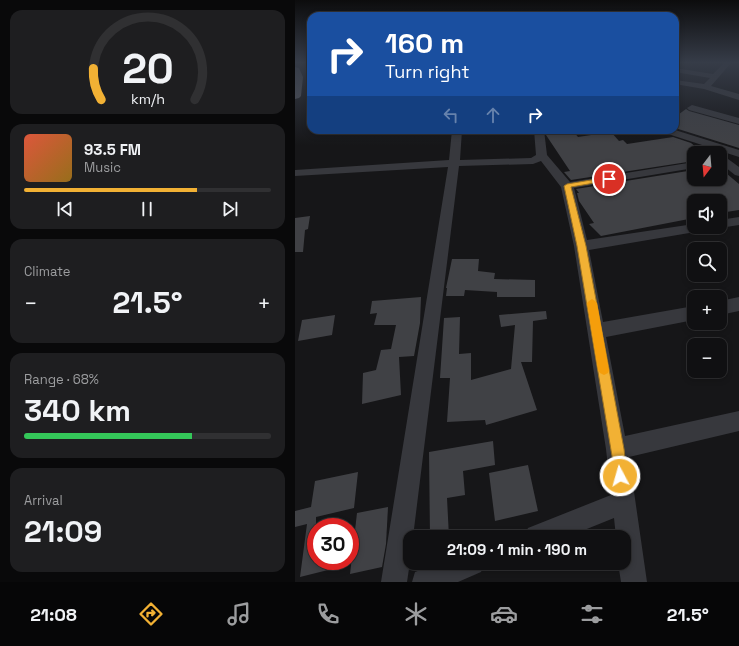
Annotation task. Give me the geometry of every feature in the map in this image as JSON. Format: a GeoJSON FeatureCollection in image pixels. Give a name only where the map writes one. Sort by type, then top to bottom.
{"type":"FeatureCollection","features":[{"type":"Feature","properties":{"kind":"street"},"geometry":{"type":"LineString","coordinates":[[716,90],[739,97]]}},
{"type":"Feature","properties":{"kind":"street"},"geometry":{"type":"LineString","coordinates":[[692,108],[739,121]]}},
{"type":"Feature","properties":{"kind":"street"},"geometry":{"type":"LineString","coordinates":[[394,582],[454,163],[457,134]]}},
{"type":"Feature","properties":{"kind":"street"},"geometry":{"type":"LineString","coordinates":[[541,134],[542,156],[567,186],[581,246],[617,449],[634,582]]}},
{"type":"Feature","properties":{"kind":"street"},"geometry":{"type":"LineString","coordinates":[[678,134],[739,154]]}},
{"type":"Feature","properties":{"kind":"street"},"geometry":{"type":"LineString","coordinates":[[701,142],[706,146]]}},
{"type":"Feature","properties":{"kind":"street"},"geometry":{"type":"LineString","coordinates":[[295,173],[454,163],[533,161],[542,156]]}},
{"type":"Feature","properties":{"kind":"street"},"geometry":{"type":"LineString","coordinates":[[727,164],[739,173]]}},
{"type":"Feature","properties":{"kind":"street"},"geometry":{"type":"LineString","coordinates":[[567,186],[687,166]]}},
{"type":"Feature","properties":{"kind":"street"},"geometry":{"type":"LineString","coordinates":[[727,223],[739,221]]}},
{"type":"Feature","properties":{"kind":"street"},"geometry":{"type":"LineString","coordinates":[[581,246],[687,229]]}},
{"type":"Feature","properties":{"kind":"street"},"geometry":{"type":"LineString","coordinates":[[727,307],[739,304]]}},
{"type":"Feature","properties":{"kind":"street"},"geometry":{"type":"LineString","coordinates":[[597,331],[687,314]]}},
{"type":"Feature","properties":{"kind":"street"},"geometry":{"type":"LineString","coordinates":[[617,449],[739,421]]}},
{"type":"Feature","properties":{"kind":"street"},"geometry":{"type":"LineString","coordinates":[[554,530],[623,502]]}},
{"type":"Feature","properties":{"kind":"street"},"geometry":{"type":"LineString","coordinates":[[425,582],[455,570]]}},
{"type":"Feature","properties":{"kind":"building"},"geometry":{"type":"Polygon","coordinates":[[[686,109],[739,125],[739,148],[679,129],[679,114],[686,109]]]}},
{"type":"Feature","properties":{"kind":"building"},"geometry":{"type":"Polygon","coordinates":[[[576,134],[578,137],[598,134],[613,134],[619,141],[623,140],[627,144],[673,137],[691,143],[695,146],[687,146],[687,162],[571,180],[564,172],[570,171],[546,135],[576,134]]]}},
{"type":"Feature","properties":{"kind":"building"},"geometry":{"type":"Polygon","coordinates":[[[687,171],[687,186],[727,186],[727,174],[739,184],[739,210],[727,212],[727,194],[687,194],[687,219],[601,236],[589,224],[594,223],[579,201],[577,193],[579,193],[576,189],[687,171]]]}},
{"type":"Feature","properties":{"kind":"building"},"geometry":{"type":"Polygon","coordinates":[[[310,216],[308,229],[305,230],[303,252],[295,252],[295,218],[310,216]]]}},
{"type":"Feature","properties":{"kind":"building"},"geometry":{"type":"Polygon","coordinates":[[[452,259],[479,259],[478,271],[495,273],[494,279],[535,280],[535,297],[497,297],[497,292],[465,290],[464,296],[446,296],[446,288],[452,259]]]}},
{"type":"Feature","properties":{"kind":"building"},"geometry":{"type":"Polygon","coordinates":[[[421,297],[420,323],[414,356],[399,357],[401,395],[362,404],[363,373],[376,370],[381,350],[391,349],[396,325],[374,325],[377,313],[370,314],[372,301],[421,297]]]}},
{"type":"Feature","properties":{"kind":"building"},"geometry":{"type":"Polygon","coordinates":[[[546,311],[547,319],[533,321],[532,362],[521,362],[537,410],[486,425],[485,420],[447,422],[450,378],[440,378],[444,318],[460,317],[459,354],[471,353],[471,380],[511,369],[515,325],[501,327],[499,315],[546,311]]]}},
{"type":"Feature","properties":{"kind":"building"},"geometry":{"type":"Polygon","coordinates":[[[335,315],[332,335],[298,341],[302,320],[335,315]]]}},
{"type":"Feature","properties":{"kind":"building"},"geometry":{"type":"Polygon","coordinates":[[[493,441],[495,465],[463,471],[465,495],[447,498],[449,530],[430,530],[429,452],[493,441]]]}},
{"type":"Feature","properties":{"kind":"building"},"geometry":{"type":"Polygon","coordinates":[[[528,465],[538,511],[495,521],[489,473],[528,465]]]}},
{"type":"Feature","properties":{"kind":"building"},"geometry":{"type":"Polygon","coordinates":[[[358,472],[354,508],[316,518],[307,518],[307,524],[295,527],[295,511],[311,507],[315,481],[358,472]]]}},
{"type":"Feature","properties":{"kind":"building"},"geometry":{"type":"Polygon","coordinates":[[[388,507],[386,544],[382,567],[350,574],[350,570],[359,570],[359,518],[356,518],[357,513],[388,507]]]}},
{"type":"Feature","properties":{"kind":"building"},"geometry":{"type":"Polygon","coordinates":[[[307,524],[307,570],[328,570],[300,577],[307,524]]]}},
{"type":"Feature","properties":{"kind":"slow traffic"},"geometry":{"type":"LineString","coordinates":[[592,303],[604,370]]}},
{"type":"Feature","properties":{"kind":"route"},"geometry":{"type":"LineString","coordinates":[[609,179],[567,186],[581,246],[597,331],[617,449],[620,476]]}}]}
